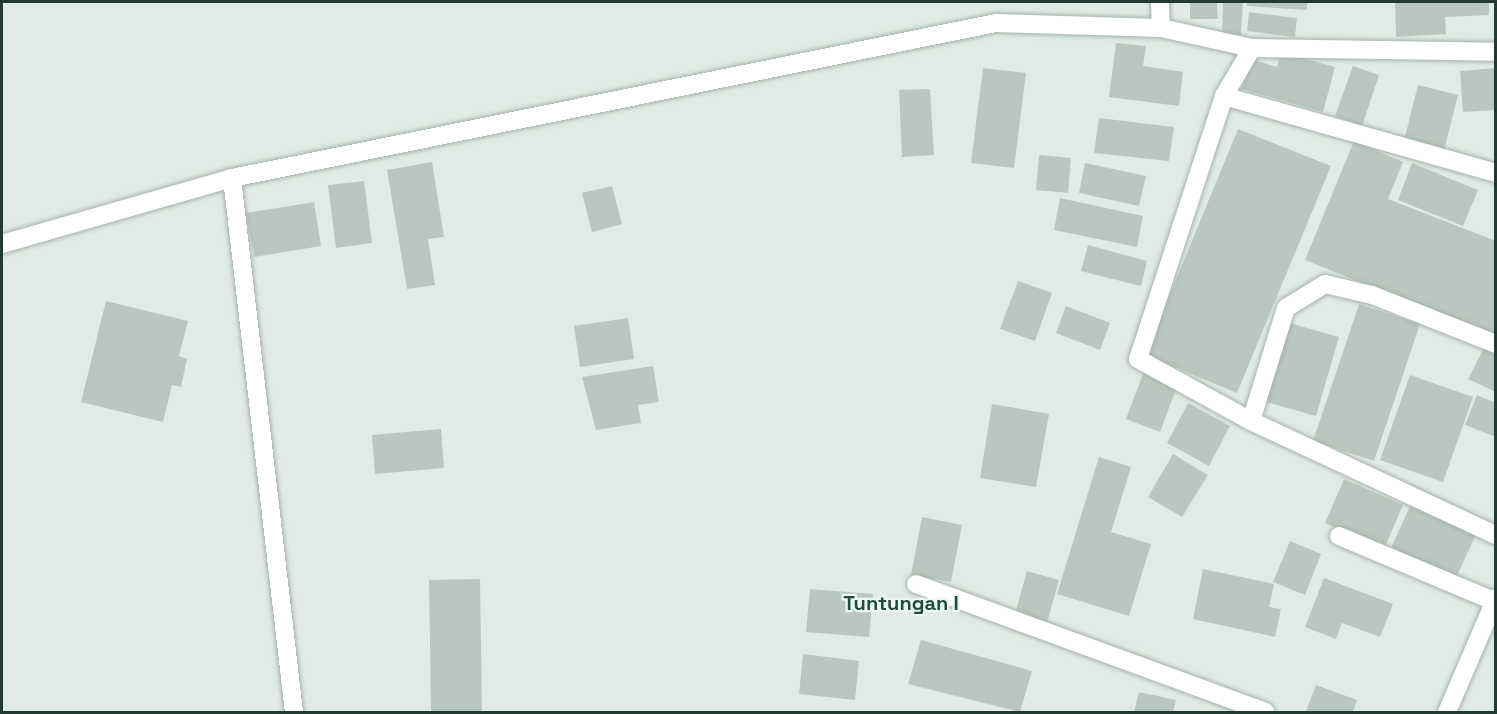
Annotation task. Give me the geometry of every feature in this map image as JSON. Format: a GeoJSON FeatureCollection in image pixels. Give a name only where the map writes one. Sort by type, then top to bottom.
{"type":"FeatureCollection","features":[{"type":"Feature","properties":{"kind":"street"},"geometry":{"type":"LineString","coordinates":[[1160,2],[1161,28]]}},
{"type":"Feature","properties":{"kind":"street"},"geometry":{"type":"LineString","coordinates":[[2,244],[232,178],[996,23],[1161,28],[1252,48],[1496,52]]}},
{"type":"Feature","properties":{"kind":"street"},"geometry":{"type":"LineString","coordinates":[[1252,48],[1224,96],[1138,358],[1251,421],[1496,534]]}},
{"type":"Feature","properties":{"kind":"street"},"geometry":{"type":"LineString","coordinates":[[1224,96],[1496,173]]}},
{"type":"Feature","properties":{"kind":"street"},"geometry":{"type":"LineString","coordinates":[[232,178],[294,712]]}},
{"type":"Feature","properties":{"kind":"street"},"geometry":{"type":"LineString","coordinates":[[1251,421],[1286,308],[1325,284],[1372,295],[1496,344]]}},
{"type":"Feature","properties":{"kind":"street"},"geometry":{"type":"LineString","coordinates":[[1339,536],[1495,599],[1447,712]]}},
{"type":"Feature","properties":{"kind":"street"},"geometry":{"type":"LineString","coordinates":[[916,584],[1265,712]]}},
{"type":"Feature","properties":{"kind":"building"},"geometry":{"type":"Polygon","coordinates":[[[1190,2],[1217,2],[1218,19],[1190,19],[1190,2]]]}},
{"type":"Feature","properties":{"kind":"building"},"geometry":{"type":"Polygon","coordinates":[[[1223,2],[1243,2],[1241,35],[1222,34],[1223,2]]]}},
{"type":"Feature","properties":{"kind":"building"},"geometry":{"type":"Polygon","coordinates":[[[1247,2],[1307,2],[1307,10],[1247,6],[1247,2]]]}},
{"type":"Feature","properties":{"kind":"building"},"geometry":{"type":"Polygon","coordinates":[[[1395,2],[1489,2],[1489,15],[1445,17],[1446,34],[1396,37],[1395,2]]]}},
{"type":"Feature","properties":{"kind":"building"},"geometry":{"type":"Polygon","coordinates":[[[1249,12],[1297,18],[1295,37],[1247,31],[1249,12]]]}},
{"type":"Feature","properties":{"kind":"building"},"geometry":{"type":"Polygon","coordinates":[[[1116,43],[1146,46],[1143,66],[1183,72],[1179,106],[1109,97],[1116,43]]]}},
{"type":"Feature","properties":{"kind":"building"},"geometry":{"type":"Polygon","coordinates":[[[1281,52],[1335,67],[1323,112],[1242,89],[1250,59],[1277,67],[1281,52]]]}},
{"type":"Feature","properties":{"kind":"building"},"geometry":{"type":"Polygon","coordinates":[[[1353,66],[1379,75],[1362,126],[1335,116],[1353,66]]]}},
{"type":"Feature","properties":{"kind":"building"},"geometry":{"type":"Polygon","coordinates":[[[983,68],[1026,73],[1014,168],[971,163],[983,68]]]}},
{"type":"Feature","properties":{"kind":"building"},"geometry":{"type":"Polygon","coordinates":[[[1496,68],[1496,110],[1463,112],[1460,71],[1496,68]]]}},
{"type":"Feature","properties":{"kind":"building"},"geometry":{"type":"Polygon","coordinates":[[[1418,85],[1458,95],[1444,151],[1404,141],[1418,85]]]}},
{"type":"Feature","properties":{"kind":"building"},"geometry":{"type":"Polygon","coordinates":[[[930,89],[934,155],[902,157],[899,90],[930,89]]]}},
{"type":"Feature","properties":{"kind":"building"},"geometry":{"type":"Polygon","coordinates":[[[1099,118],[1174,127],[1169,161],[1094,153],[1099,118]]]}},
{"type":"Feature","properties":{"kind":"building"},"geometry":{"type":"Polygon","coordinates":[[[1238,129],[1331,166],[1237,393],[1145,355],[1238,129]]]}},
{"type":"Feature","properties":{"kind":"building"},"geometry":{"type":"Polygon","coordinates":[[[1354,141],[1403,162],[1388,199],[1496,241],[1496,337],[1305,260],[1354,141]]]}},
{"type":"Feature","properties":{"kind":"building"},"geometry":{"type":"Polygon","coordinates":[[[1039,155],[1071,158],[1068,193],[1036,190],[1039,155]]]}},
{"type":"Feature","properties":{"kind":"building"},"geometry":{"type":"Polygon","coordinates":[[[432,162],[444,237],[428,239],[435,285],[407,289],[387,170],[432,162]]]}},
{"type":"Feature","properties":{"kind":"building"},"geometry":{"type":"Polygon","coordinates":[[[1085,163],[1146,176],[1139,206],[1079,193],[1085,163]]]}},
{"type":"Feature","properties":{"kind":"building"},"geometry":{"type":"Polygon","coordinates":[[[1412,163],[1478,190],[1463,226],[1398,200],[1412,163]]]}},
{"type":"Feature","properties":{"kind":"building"},"geometry":{"type":"Polygon","coordinates":[[[364,181],[372,243],[336,248],[328,185],[364,181]]]}},
{"type":"Feature","properties":{"kind":"building"},"geometry":{"type":"Polygon","coordinates":[[[612,186],[622,224],[592,232],[582,193],[612,186]]]}},
{"type":"Feature","properties":{"kind":"building"},"geometry":{"type":"Polygon","coordinates":[[[1060,198],[1143,216],[1137,247],[1054,230],[1060,198]]]}},
{"type":"Feature","properties":{"kind":"building"},"geometry":{"type":"Polygon","coordinates":[[[314,202],[321,246],[254,257],[246,213],[314,202]]]}},
{"type":"Feature","properties":{"kind":"building"},"geometry":{"type":"Polygon","coordinates":[[[1088,245],[1147,261],[1141,286],[1081,271],[1088,245]]]}},
{"type":"Feature","properties":{"kind":"building"},"geometry":{"type":"Polygon","coordinates":[[[1018,281],[1052,293],[1035,341],[1000,329],[1018,281]]]}},
{"type":"Feature","properties":{"kind":"building"},"geometry":{"type":"Polygon","coordinates":[[[106,301],[188,321],[179,356],[187,359],[181,387],[172,385],[163,422],[81,402],[106,301]]]}},
{"type":"Feature","properties":{"kind":"building"},"geometry":{"type":"Polygon","coordinates":[[[1359,304],[1420,324],[1374,461],[1313,441],[1359,304]]]}},
{"type":"Feature","properties":{"kind":"building"},"geometry":{"type":"Polygon","coordinates":[[[1066,306],[1110,323],[1100,350],[1056,333],[1066,306]]]}},
{"type":"Feature","properties":{"kind":"building"},"geometry":{"type":"Polygon","coordinates":[[[628,318],[634,359],[580,367],[574,326],[628,318]]]}},
{"type":"Feature","properties":{"kind":"building"},"geometry":{"type":"Polygon","coordinates":[[[1286,322],[1339,337],[1316,416],[1263,401],[1286,322]]]}},
{"type":"Feature","properties":{"kind":"building"},"geometry":{"type":"Polygon","coordinates":[[[1486,344],[1496,349],[1496,392],[1468,379],[1486,344]]]}},
{"type":"Feature","properties":{"kind":"building"},"geometry":{"type":"Polygon","coordinates":[[[653,366],[659,402],[638,405],[641,423],[596,430],[582,377],[653,366]]]}},
{"type":"Feature","properties":{"kind":"building"},"geometry":{"type":"Polygon","coordinates":[[[1144,371],[1178,384],[1160,432],[1126,419],[1144,371]]]}},
{"type":"Feature","properties":{"kind":"building"},"geometry":{"type":"Polygon","coordinates":[[[1410,375],[1473,397],[1443,482],[1380,460],[1410,375]]]}},
{"type":"Feature","properties":{"kind":"building"},"geometry":{"type":"Polygon","coordinates":[[[1477,395],[1496,403],[1496,437],[1465,425],[1477,395]]]}},
{"type":"Feature","properties":{"kind":"building"},"geometry":{"type":"Polygon","coordinates":[[[1188,403],[1230,426],[1209,466],[1167,443],[1188,403]]]}},
{"type":"Feature","properties":{"kind":"building"},"geometry":{"type":"Polygon","coordinates":[[[992,404],[1049,414],[1036,487],[980,478],[992,404]]]}},
{"type":"Feature","properties":{"kind":"building"},"geometry":{"type":"Polygon","coordinates":[[[441,429],[444,468],[375,474],[372,435],[441,429]]]}},
{"type":"Feature","properties":{"kind":"building"},"geometry":{"type":"Polygon","coordinates":[[[1173,454],[1208,475],[1182,517],[1148,497],[1173,454]]]}},
{"type":"Feature","properties":{"kind":"building"},"geometry":{"type":"Polygon","coordinates":[[[1099,457],[1131,467],[1111,532],[1151,544],[1129,616],[1057,594],[1099,457]]]}},
{"type":"Feature","properties":{"kind":"building"},"geometry":{"type":"Polygon","coordinates":[[[1344,479],[1403,505],[1384,549],[1325,523],[1344,479]]]}},
{"type":"Feature","properties":{"kind":"building"},"geometry":{"type":"Polygon","coordinates":[[[1412,502],[1478,530],[1457,576],[1391,548],[1412,502]]]}},
{"type":"Feature","properties":{"kind":"building"},"geometry":{"type":"Polygon","coordinates":[[[922,517],[962,525],[951,582],[911,575],[922,517]]]}},
{"type":"Feature","properties":{"kind":"building"},"geometry":{"type":"Polygon","coordinates":[[[1290,541],[1321,554],[1305,595],[1273,582],[1290,541]]]}},
{"type":"Feature","properties":{"kind":"building"},"geometry":{"type":"Polygon","coordinates":[[[1203,569],[1274,584],[1269,607],[1281,609],[1275,637],[1193,619],[1203,569]]]}},
{"type":"Feature","properties":{"kind":"building"},"geometry":{"type":"Polygon","coordinates":[[[1027,571],[1059,580],[1047,623],[1015,614],[1027,571]]]}},
{"type":"Feature","properties":{"kind":"building"},"geometry":{"type":"Polygon","coordinates":[[[1324,578],[1393,604],[1380,637],[1342,623],[1336,639],[1305,627],[1324,578]]]}},
{"type":"Feature","properties":{"kind":"building"},"geometry":{"type":"Polygon","coordinates":[[[480,579],[482,712],[431,712],[429,580],[480,579]]]}},
{"type":"Feature","properties":{"kind":"building"},"geometry":{"type":"Polygon","coordinates":[[[810,589],[873,594],[869,637],[806,632],[810,589]]]}},
{"type":"Feature","properties":{"kind":"building"},"geometry":{"type":"Polygon","coordinates":[[[921,640],[1032,671],[1020,712],[908,684],[921,640]]]}},
{"type":"Feature","properties":{"kind":"building"},"geometry":{"type":"Polygon","coordinates":[[[803,654],[859,661],[855,700],[799,694],[803,654]]]}},
{"type":"Feature","properties":{"kind":"building"},"geometry":{"type":"Polygon","coordinates":[[[1316,685],[1357,700],[1353,712],[1306,711],[1316,685]]]}},
{"type":"Feature","properties":{"kind":"building"},"geometry":{"type":"Polygon","coordinates":[[[1139,692],[1176,700],[1173,712],[1134,712],[1139,692]]]}},
{"type":"Feature","properties":{"kind":"district","name":"Tuntungan I"},"geometry":{"type":"Point","coordinates":[901,603]}}]}
